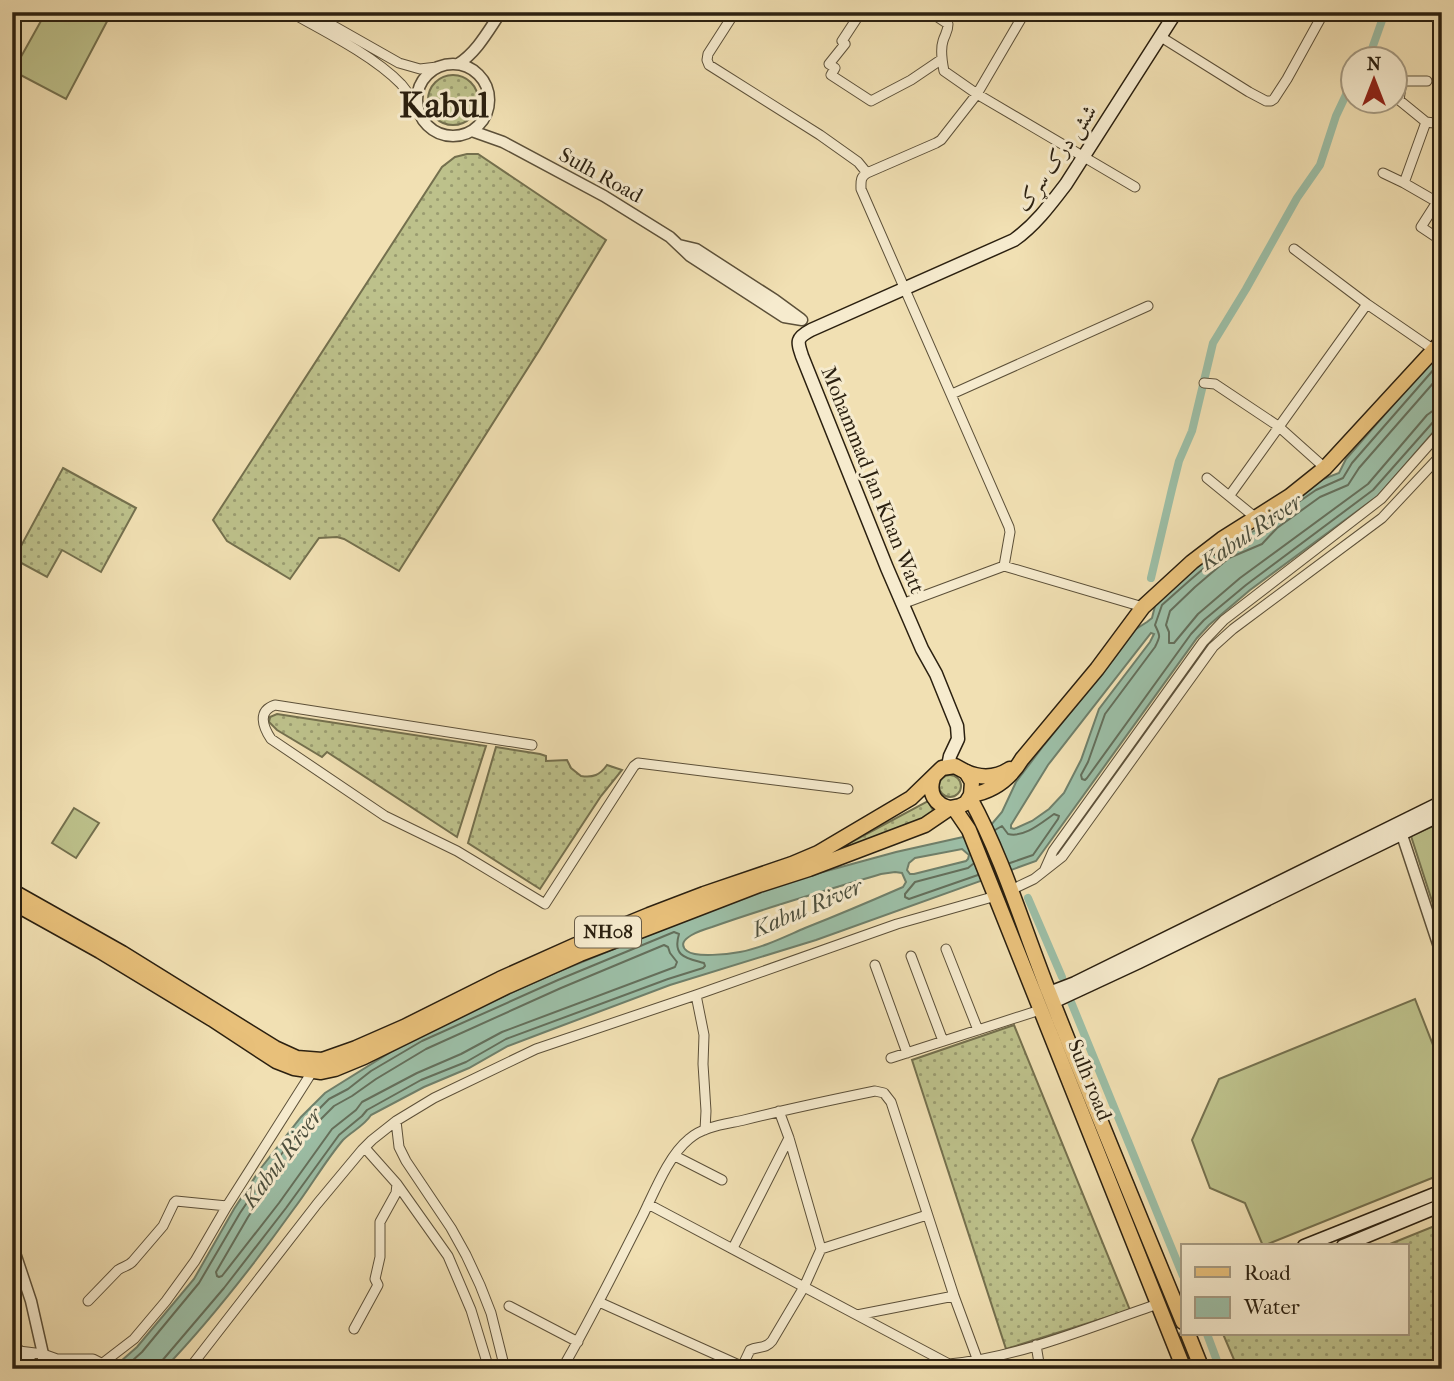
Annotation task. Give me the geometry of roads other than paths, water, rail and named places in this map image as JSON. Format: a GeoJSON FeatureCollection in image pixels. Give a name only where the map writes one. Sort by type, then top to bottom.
{"type":"FeatureCollection","features":[{"type":"Feature","properties":{"kind":"main road","name":"شش درک سړک"},"geometry":{"type":"LineString","coordinates":[[806,325],[906,289],[1014,240],[1028,230],[1066,184],[1176,12]]}},
{"type":"Feature","properties":{"kind":"main road","name":"Mohammad Jan Khan Watt"},"geometry":{"type":"LineString","coordinates":[[806,325],[798,343],[802,356],[902,604],[936,674],[958,731],[958,739],[941,771]]}},
{"type":"Feature","properties":{"kind":"main road"},"geometry":{"type":"LineString","coordinates":[[952,808],[938,803],[931,791],[941,771],[961,768],[966,772],[972,782],[970,796],[998,786],[1012,774],[1143,607],[1192,562],[1222,539],[1290,496],[1325,468],[1438,345]]}},
{"type":"Feature","properties":{"kind":"main road"},"geometry":{"type":"LineString","coordinates":[[966,772],[993,776],[1006,772],[1022,759]]}},
{"type":"Feature","properties":{"kind":"main road","name":"NH08"},"geometry":{"type":"LineString","coordinates":[[12,891],[122,953],[275,1048],[297,1058],[322,1060],[404,1027],[576,945],[704,894],[801,861],[911,799],[941,771]]}},
{"type":"Feature","properties":{"kind":"main road","name":"NH08"},"geometry":{"type":"LineString","coordinates":[[312,1072],[335,1069],[580,954],[925,825],[952,808],[966,803],[970,796]]}},
{"type":"Feature","properties":{"kind":"main road","name":"Sulh road"},"geometry":{"type":"LineString","coordinates":[[970,796],[1011,890],[1047,1002],[1133,1244],[1184,1369]]}},
{"type":"Feature","properties":{"kind":"main road"},"geometry":{"type":"LineString","coordinates":[[1047,1002],[1139,962],[1400,829],[1442,802]]}},
{"type":"Feature","properties":{"kind":"main road","name":"Sulh road"},"geometry":{"type":"LineString","coordinates":[[952,808],[969,830],[989,881],[1047,1002],[1167,1285],[1181,1301]]}},
{"type":"Feature","properties":{"kind":"main road"},"geometry":{"type":"LineString","coordinates":[[1400,829],[1442,814]]}},
{"type":"Feature","properties":{"kind":"main road"},"geometry":{"type":"LineString","coordinates":[[12,902],[100,951],[276,1060],[312,1072]]}},
{"type":"Feature","properties":{"kind":"main road"},"geometry":{"type":"LineString","coordinates":[[1309,1244],[1442,1191]]}},
{"type":"Feature","properties":{"kind":"main road"},"geometry":{"type":"LineString","coordinates":[[1348,1244],[1442,1205]]}},
{"type":"Feature","properties":{"kind":"main road"},"geometry":{"type":"LineString","coordinates":[[1133,1244],[1145,1231]]}},
{"type":"Feature","properties":{"kind":"main road"},"geometry":{"type":"LineString","coordinates":[[1163,1320],[1181,1301]]}},
{"type":"Feature","properties":{"kind":"main road"},"geometry":{"type":"LineString","coordinates":[[1189,1336],[1202,1369]]}},
{"type":"Feature","properties":{"kind":"street"},"geometry":{"type":"LineString","coordinates":[[290,12],[385,70],[402,85],[423,120],[435,131],[451,136],[472,131],[481,124],[489,102],[486,84],[475,71],[458,64]]}},
{"type":"Feature","properties":{"kind":"street"},"geometry":{"type":"LineString","coordinates":[[309,12],[399,63],[420,69],[458,64],[468,58],[501,12]]}},
{"type":"Feature","properties":{"kind":"street"},"geometry":{"type":"LineString","coordinates":[[735,12],[708,54],[709,65],[820,135],[858,162],[867,173]]}},
{"type":"Feature","properties":{"kind":"street"},"geometry":{"type":"LineString","coordinates":[[861,12],[842,41],[845,44],[829,64],[835,68],[831,75],[871,101],[923,73],[942,59]]}},
{"type":"Feature","properties":{"kind":"street"},"geometry":{"type":"LineString","coordinates":[[930,12],[948,24],[949,29],[942,43],[944,71],[977,94],[1135,187]]}},
{"type":"Feature","properties":{"kind":"street"},"geometry":{"type":"LineString","coordinates":[[1004,566],[1009,527],[861,189],[861,181],[867,173],[936,144],[977,94],[1026,12]]}},
{"type":"Feature","properties":{"kind":"street"},"geometry":{"type":"LineString","coordinates":[[1161,37],[1266,102],[1274,99],[1287,79],[1324,12]]}},
{"type":"Feature","properties":{"kind":"street"},"geometry":{"type":"LineString","coordinates":[[417,106],[418,91],[425,77],[438,67]]}},
{"type":"Feature","properties":{"kind":"street"},"geometry":{"type":"LineString","coordinates":[[1427,81],[1402,81],[1399,100],[1426,122],[1442,124]]}},
{"type":"Feature","properties":{"kind":"street"},"geometry":{"type":"LineString","coordinates":[[1404,183],[1426,122]]}},
{"type":"Feature","properties":{"kind":"street","name":"Sulh Road"},"geometry":{"type":"LineString","coordinates":[[472,131],[503,142],[604,196],[775,300],[806,325]]}},
{"type":"Feature","properties":{"kind":"street"},"geometry":{"type":"LineString","coordinates":[[1382,173],[1437,202],[1421,227],[1442,241]]}},
{"type":"Feature","properties":{"kind":"street"},"geometry":{"type":"LineString","coordinates":[[1294,249],[1367,304],[1438,345]]}},
{"type":"Feature","properties":{"kind":"street"},"geometry":{"type":"LineString","coordinates":[[1230,495],[1367,304]]}},
{"type":"Feature","properties":{"kind":"street"},"geometry":{"type":"LineString","coordinates":[[952,394],[1148,306]]}},
{"type":"Feature","properties":{"kind":"street"},"geometry":{"type":"LineString","coordinates":[[1204,383],[1215,384],[1278,426],[1325,468]]}},
{"type":"Feature","properties":{"kind":"street"},"geometry":{"type":"LineString","coordinates":[[1045,870],[1053,851],[1203,642],[1224,620],[1381,499],[1442,430]]}},
{"type":"Feature","properties":{"kind":"street"},"geometry":{"type":"LineString","coordinates":[[1011,890],[1034,879],[1062,857],[1213,647],[1233,629],[1382,518],[1442,454]]}},
{"type":"Feature","properties":{"kind":"street"},"geometry":{"type":"LineString","coordinates":[[1207,478],[1256,518]]}},
{"type":"Feature","properties":{"kind":"street"},"geometry":{"type":"LineString","coordinates":[[902,604],[1004,566],[1143,607]]}},
{"type":"Feature","properties":{"kind":"street"},"geometry":{"type":"LineString","coordinates":[[1186,664],[1195,671]]}},
{"type":"Feature","properties":{"kind":"street"},"geometry":{"type":"LineString","coordinates":[[532,744],[275,705],[264,715],[264,728],[271,739],[385,816],[457,851],[545,904],[638,763],[848,789]]}},
{"type":"Feature","properties":{"kind":"street"},"geometry":{"type":"LineString","coordinates":[[1400,829],[1442,956]]}},
{"type":"Feature","properties":{"kind":"street"},"geometry":{"type":"LineString","coordinates":[[189,1369],[317,1204],[372,1140],[396,1121],[434,1098],[536,1049],[897,924],[996,896]]}},
{"type":"Feature","properties":{"kind":"street"},"geometry":{"type":"LineString","coordinates":[[947,949],[978,1030]]}},
{"type":"Feature","properties":{"kind":"street"},"geometry":{"type":"LineString","coordinates":[[911,956],[943,1041]]}},
{"type":"Feature","properties":{"kind":"street"},"geometry":{"type":"LineString","coordinates":[[875,965],[907,1053]]}},
{"type":"Feature","properties":{"kind":"street"},"geometry":{"type":"LineString","coordinates":[[696,995],[704,1035],[705,1130]]}},
{"type":"Feature","properties":{"kind":"street"},"geometry":{"type":"LineString","coordinates":[[891,1058],[978,1030],[1047,1002]]}},
{"type":"Feature","properties":{"kind":"street"},"geometry":{"type":"LineString","coordinates":[[15,1347],[57,1359],[93,1359],[98,1366],[134,1339],[195,1261],[312,1072]]}},
{"type":"Feature","properties":{"kind":"street"},"geometry":{"type":"LineString","coordinates":[[562,1369],[599,1302],[661,1177],[689,1138],[705,1130],[779,1111],[875,1091],[884,1093],[891,1102],[977,1365]]}},
{"type":"Feature","properties":{"kind":"street"},"geometry":{"type":"LineString","coordinates":[[599,1302],[744,1368],[750,1350],[768,1345],[804,1287],[821,1249],[779,1111]]}},
{"type":"Feature","properties":{"kind":"street"},"geometry":{"type":"LineString","coordinates":[[396,1121],[399,1147],[406,1161],[451,1228],[475,1275],[491,1313],[505,1369]]}},
{"type":"Feature","properties":{"kind":"street"},"geometry":{"type":"LineString","coordinates":[[733,1248],[789,1138]]}},
{"type":"Feature","properties":{"kind":"street"},"geometry":{"type":"LineString","coordinates":[[365,1148],[397,1184],[448,1256],[471,1310],[489,1369]]}},
{"type":"Feature","properties":{"kind":"street"},"geometry":{"type":"LineString","coordinates":[[675,1156],[722,1180]]}},
{"type":"Feature","properties":{"kind":"street"},"geometry":{"type":"LineString","coordinates":[[354,1329],[377,1285],[375,1279],[380,1257],[380,1222],[396,1193],[397,1184]]}},
{"type":"Feature","properties":{"kind":"street"},"geometry":{"type":"LineString","coordinates":[[88,1301],[118,1270],[129,1266],[163,1226],[174,1203],[227,1206]]}},
{"type":"Feature","properties":{"kind":"street"},"geometry":{"type":"LineString","coordinates":[[648,1204],[948,1364],[977,1365],[1157,1304]]}},
{"type":"Feature","properties":{"kind":"street"},"geometry":{"type":"LineString","coordinates":[[821,1249],[927,1215]]}},
{"type":"Feature","properties":{"kind":"street"},"geometry":{"type":"LineString","coordinates":[[12,1244],[31,1301],[43,1354],[41,1369]]}},
{"type":"Feature","properties":{"kind":"street"},"geometry":{"type":"LineString","coordinates":[[858,1315],[954,1296]]}},
{"type":"Feature","properties":{"kind":"street"},"geometry":{"type":"LineString","coordinates":[[509,1306],[578,1342]]}},
{"type":"Feature","properties":{"kind":"street"},"geometry":{"type":"LineString","coordinates":[[1036,1345],[1040,1369]]}},
{"type":"Feature","properties":{"kind":"street"},"geometry":{"type":"LineString","coordinates":[[15,1347],[41,1369]]}},
{"type":"Feature","properties":{"kind":"water","name":"Kabul River"},"geometry":{"type":"Polygon","coordinates":[[[1442,349],[1442,422],[1379,495],[1250,590],[1209,625],[1036,861],[816,940],[670,985],[508,1046],[469,1068],[424,1087],[371,1115],[343,1140],[247,1271],[164,1369],[112,1369],[137,1347],[194,1279],[261,1168],[301,1117],[325,1093],[418,1035],[631,942],[775,885],[963,837],[991,825],[1002,812],[1016,782],[1044,745],[1136,629],[1152,618],[1156,602],[1221,545],[1254,531],[1266,516],[1313,483],[1339,473],[1346,459],[1442,349]],[[1151,633],[1048,765],[1011,828],[1032,821],[1049,809],[1064,793],[1081,760],[1099,709],[1150,642],[1154,634],[1151,633]],[[962,849],[915,858],[909,863],[907,870],[910,874],[966,861],[969,855],[962,849]],[[902,873],[881,874],[703,930],[686,939],[683,947],[691,953],[713,955],[740,952],[765,945],[903,887],[906,882],[902,873]]]}},
{"type":"Feature","properties":{"kind":"waterway"},"geometry":{"type":"LineString","coordinates":[[1373,46],[1385,12]]}},
{"type":"Feature","properties":{"kind":"waterway"},"geometry":{"type":"LineString","coordinates":[[1151,578],[1179,461],[1192,431],[1213,343],[1297,198],[1320,165],[1338,112]]}},
{"type":"Feature","properties":{"kind":"waterway"},"geometry":{"type":"LineString","coordinates":[[1028,898],[1062,977]]}},
{"type":"Feature","properties":{"kind":"waterway"},"geometry":{"type":"LineString","coordinates":[[1069,997],[1181,1271]]}},
{"type":"Feature","properties":{"kind":"waterway"},"geometry":{"type":"LineString","coordinates":[[1208,1336],[1220,1369]]}},
{"type":"Feature","properties":{"kind":"district","name":"Kabul"},"geometry":{"type":"Point","coordinates":[444,105]}}]}
